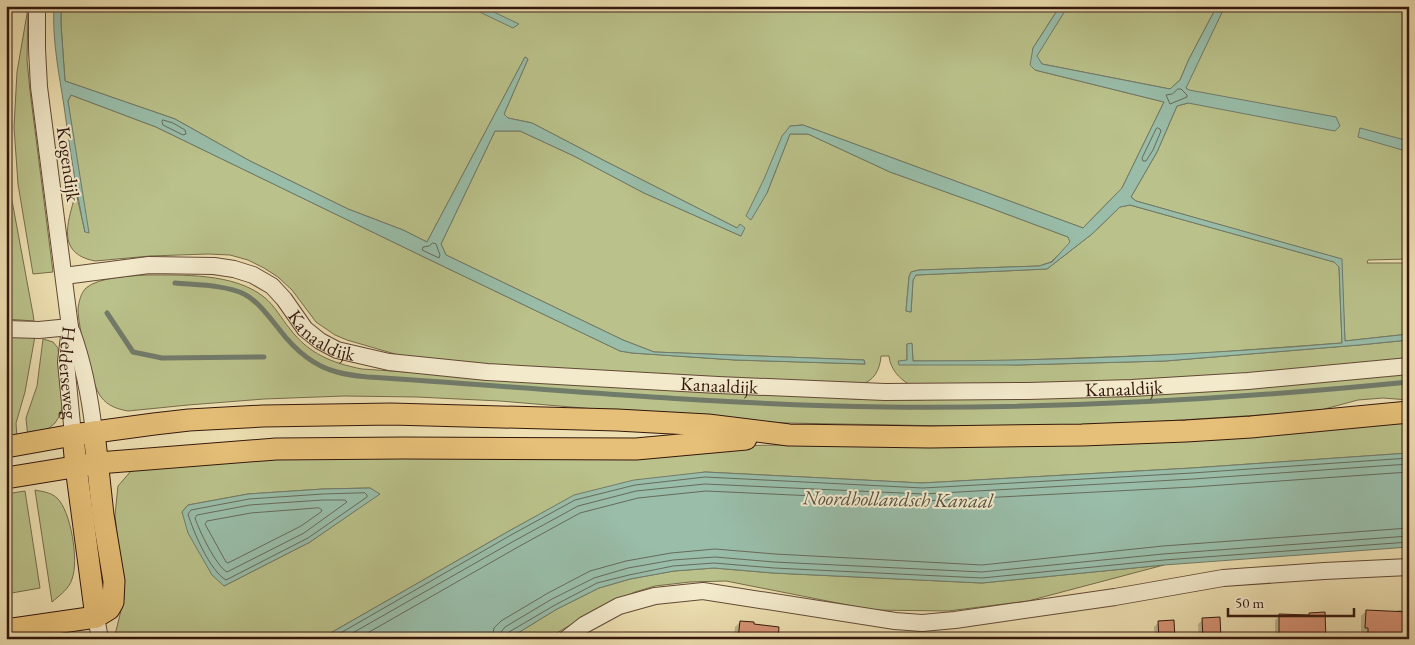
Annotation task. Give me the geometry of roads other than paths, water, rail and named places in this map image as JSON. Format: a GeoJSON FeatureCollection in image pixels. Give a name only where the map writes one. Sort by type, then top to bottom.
{"type":"FeatureCollection","features":[{"type":"Feature","properties":{"kind":"main road"},"geometry":{"type":"LineString","coordinates":[[6,447],[73,435],[189,420],[263,416],[391,414],[617,420],[708,425],[789,435],[938,437],[1082,435],[1251,427],[1409,412]]}},
{"type":"Feature","properties":{"kind":"main road"},"geometry":{"type":"LineString","coordinates":[[6,630],[96,617],[109,609],[113,602],[114,581],[103,514],[94,432]]}},
{"type":"Feature","properties":{"kind":"main road"},"geometry":{"type":"LineString","coordinates":[[73,435],[96,617]]}},
{"type":"Feature","properties":{"kind":"main road"},"geometry":{"type":"LineString","coordinates":[[6,478],[98,463],[276,449],[636,449],[789,435]]}},
{"type":"Feature","properties":{"kind":"street","name":"Kogendijk"},"geometry":{"type":"LineString","coordinates":[[37,6],[39,87],[70,327]]}},
{"type":"Feature","properties":{"kind":"street","name":"Kanaaldijk"},"geometry":{"type":"LineString","coordinates":[[64,276],[149,265],[214,266],[234,269],[253,275],[272,286],[284,299],[305,329],[320,341],[338,350],[389,362],[487,372],[727,386],[885,392],[1132,388],[1248,381],[1409,366]]}},
{"type":"Feature","properties":{"kind":"street"},"geometry":{"type":"LineString","coordinates":[[6,329],[39,330],[70,327]]}},
{"type":"Feature","properties":{"kind":"street","name":"Helderseweg"},"geometry":{"type":"LineString","coordinates":[[70,327],[82,360],[94,432]]}},
{"type":"Feature","properties":{"kind":"street","name":"Helderseweg"},"geometry":{"type":"LineString","coordinates":[[70,327],[66,362],[73,435]]}},
{"type":"Feature","properties":{"kind":"street"},"geometry":{"type":"LineString","coordinates":[[566,639],[584,625],[619,606],[655,596],[703,591],[922,623],[956,620],[1116,597],[1223,578],[1324,570],[1409,567]]}},
{"type":"Feature","properties":{"kind":"street"},"geometry":{"type":"LineString","coordinates":[[96,617],[100,639]]}},
{"type":"Feature","properties":{"kind":"water"},"geometry":{"type":"Polygon","coordinates":[[[54,6],[61,6],[65,81],[175,119],[250,161],[348,209],[403,230],[427,242],[525,57],[528,59],[504,114],[508,118],[532,123],[737,228],[740,224],[745,228],[741,236],[644,193],[574,156],[520,131],[495,131],[441,244],[446,255],[623,340],[654,352],[864,360],[865,364],[735,360],[620,351],[156,127],[71,95],[68,101],[89,233],[85,232],[73,170],[56,56],[54,6]]]}},
{"type":"Feature","properties":{"kind":"water"},"geometry":{"type":"Polygon","coordinates":[[[467,6],[481,6],[519,24],[513,28],[467,6]]]}},
{"type":"Feature","properties":{"kind":"water"},"geometry":{"type":"Polygon","coordinates":[[[1060,6],[1068,6],[1037,56],[1042,64],[1170,89],[1180,80],[1217,6],[1225,6],[1186,88],[1336,117],[1340,126],[1335,131],[1188,103],[1177,106],[1157,152],[1131,197],[1136,201],[1342,259],[1345,341],[1409,334],[1409,340],[1165,361],[1017,365],[899,365],[898,361],[907,360],[907,344],[912,343],[913,361],[1128,356],[1342,343],[1339,267],[1334,262],[1130,205],[1120,207],[1092,234],[1047,269],[916,275],[913,280],[911,312],[906,311],[911,272],[919,270],[1039,266],[1052,262],[1070,242],[1068,237],[890,172],[808,134],[790,134],[767,193],[751,220],[746,216],[782,136],[790,126],[803,125],[1083,228],[1122,188],[1164,102],[1035,70],[1030,65],[1033,48],[1060,6]]]}},
{"type":"Feature","properties":{"kind":"water"},"geometry":{"type":"Polygon","coordinates":[[[1360,128],[1409,141],[1409,152],[1358,137],[1360,128]]]}},
{"type":"Feature","properties":{"kind":"water","name":"Noordhollandsch Kanaal"},"geometry":{"type":"Polygon","coordinates":[[[1409,453],[1409,547],[1164,565],[982,583],[773,573],[714,568],[674,571],[630,579],[599,588],[557,609],[508,639],[320,639],[574,495],[634,480],[705,472],[922,483],[1192,468],[1409,453]]]}},
{"type":"Feature","properties":{"kind":"water"},"geometry":{"type":"Polygon","coordinates":[[[370,488],[380,494],[310,542],[224,586],[212,575],[188,533],[182,512],[188,505],[248,494],[370,488]]]}},
{"type":"Feature","properties":{"kind":"waterway"},"geometry":{"type":"LineString","coordinates":[[175,283],[220,287],[244,294],[259,305],[291,343],[312,361],[337,372],[368,377],[691,400],[886,407],[1148,402],[1409,382]]}},
{"type":"Feature","properties":{"kind":"waterway"},"geometry":{"type":"LineString","coordinates":[[107,313],[133,352],[162,358],[264,357]]}}]}
